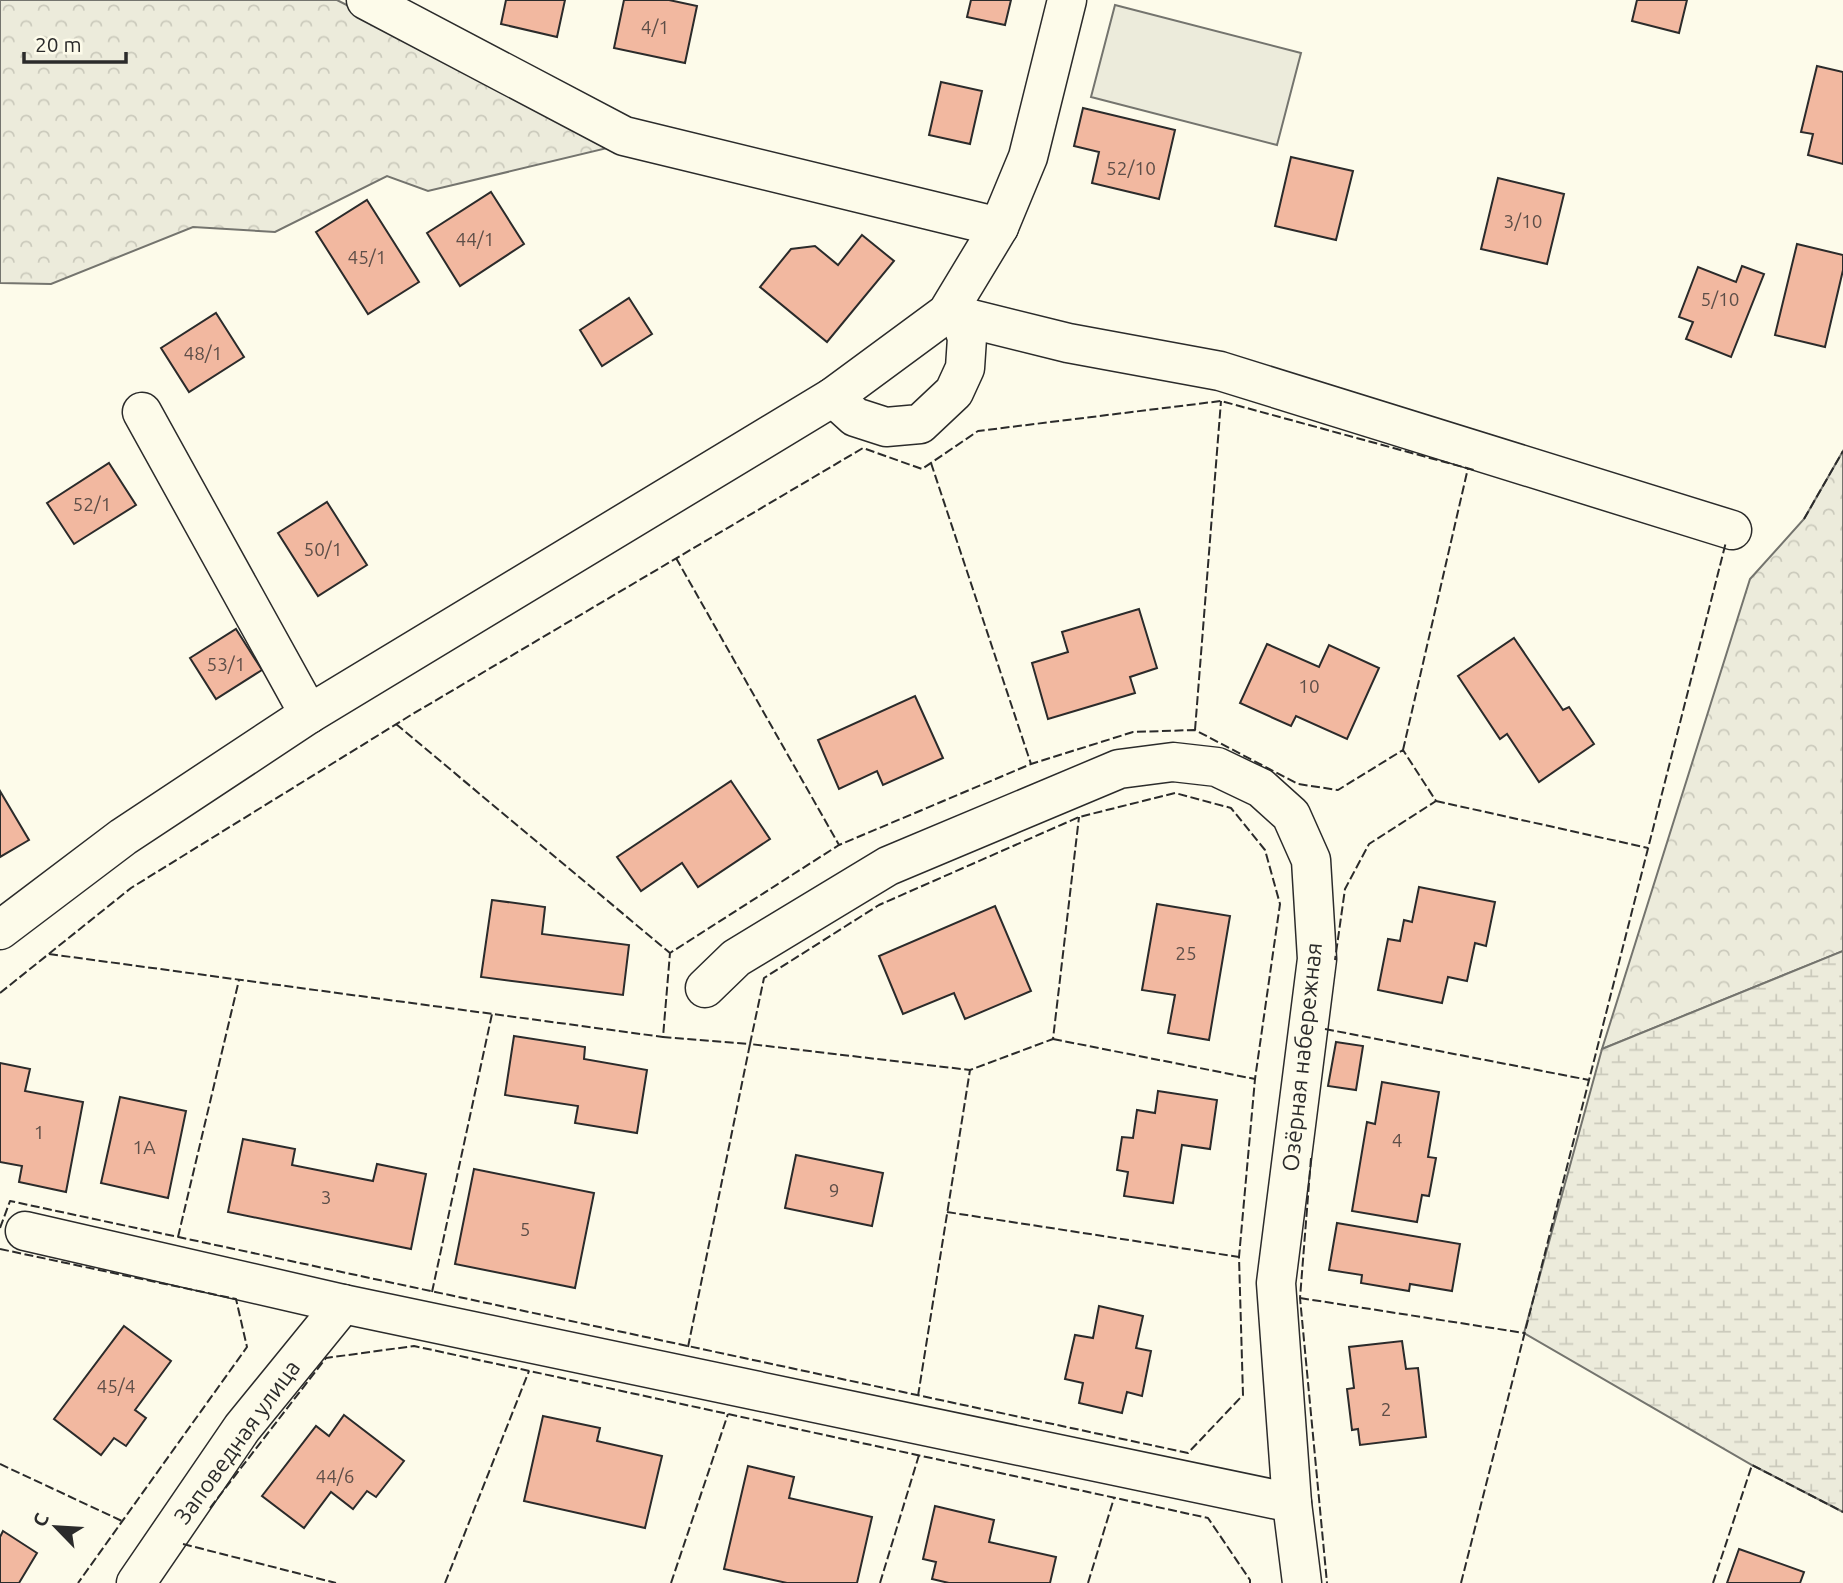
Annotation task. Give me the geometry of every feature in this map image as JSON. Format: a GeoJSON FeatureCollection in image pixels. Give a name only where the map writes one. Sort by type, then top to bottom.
{"type":"FeatureCollection","features":[{"type":"Feature","properties":{"kind":"street"},"geometry":{"type":"LineString","coordinates":[[366,0],[624,136],[999,227]]}},
{"type":"Feature","properties":{"kind":"street"},"geometry":{"type":"LineString","coordinates":[[0,930],[123,837],[310,714],[833,397],[953,311],[999,227],[1028,158],[1067,0]]}},
{"type":"Feature","properties":{"kind":"street"},"geometry":{"type":"LineString","coordinates":[[833,397],[855,417],[886,427],[920,424],[954,392],[965,368],[967,338],[953,311]]}},
{"type":"Feature","properties":{"kind":"street"},"geometry":{"type":"LineString","coordinates":[[953,311],[1068,343],[1220,371],[1732,530]]}},
{"type":"Feature","properties":{"kind":"street"},"geometry":{"type":"LineString","coordinates":[[142,412],[310,714]]}},
{"type":"Feature","properties":{"kind":"street","name":"Озёрная набережная"},"geometry":{"type":"LineString","coordinates":[[705,988],[736,958],[887,866],[1119,769],[1173,762],[1217,767],[1261,788],[1291,815],[1311,860],[1316,946],[1276,1283],[1292,1503],[1302,1583]]}},
{"type":"Feature","properties":{"kind":"street"},"geometry":{"type":"LineString","coordinates":[[25,1231],[343,1304],[1292,1503]]}},
{"type":"Feature","properties":{"kind":"street","name":"Заповедная улица"},"geometry":{"type":"LineString","coordinates":[[136,1583],[243,1428],[343,1304]]}},
{"type":"Feature","properties":{"kind":"green space"},"geometry":{"type":"Polygon","coordinates":[[[0,0],[337,0],[620,145],[428,191],[387,176],[275,232],[193,227],[51,284],[0,283],[0,0]]]}},
{"type":"Feature","properties":{"kind":"green space"},"geometry":{"type":"Polygon","coordinates":[[[1115,5],[1301,53],[1277,145],[1091,97],[1115,5]]]}},
{"type":"Feature","properties":{"kind":"green space"},"geometry":{"type":"Polygon","coordinates":[[[1843,451],[1843,951],[1602,1049],[1750,579],[1804,519],[1843,451]]]}},
{"type":"Feature","properties":{"kind":"green space"},"geometry":{"type":"Polygon","coordinates":[[[1843,951],[1843,1512],[1752,1465],[1524,1333],[1602,1049],[1843,951]]]}},
{"type":"Feature","properties":{"kind":"building"},"geometry":{"type":"Polygon","coordinates":[[[506,0],[565,0],[557,37],[501,24],[506,0]]]}},
{"type":"Feature","properties":{"kind":"building"},"geometry":{"type":"Polygon","coordinates":[[[624,0],[669,0],[697,6],[685,63],[614,48],[624,0]]]}},
{"type":"Feature","properties":{"kind":"building"},"geometry":{"type":"Polygon","coordinates":[[[971,0],[1011,0],[1005,25],[967,17],[971,0]]]}},
{"type":"Feature","properties":{"kind":"building"},"geometry":{"type":"Polygon","coordinates":[[[1637,0],[1687,0],[1679,33],[1632,21],[1637,0]]]}},
{"type":"Feature","properties":{"kind":"building"},"geometry":{"type":"Polygon","coordinates":[[[1817,66],[1843,72],[1843,164],[1808,155],[1813,134],[1801,132],[1817,66]]]}},
{"type":"Feature","properties":{"kind":"building"},"geometry":{"type":"Polygon","coordinates":[[[941,82],[982,91],[970,144],[929,135],[941,82]]]}},
{"type":"Feature","properties":{"kind":"building"},"geometry":{"type":"Polygon","coordinates":[[[1083,108],[1175,130],[1159,199],[1092,183],[1099,152],[1074,146],[1083,108]]]}},
{"type":"Feature","properties":{"kind":"building"},"geometry":{"type":"Polygon","coordinates":[[[1291,157],[1353,171],[1336,240],[1275,226],[1291,157]]]}},
{"type":"Feature","properties":{"kind":"building"},"geometry":{"type":"Polygon","coordinates":[[[1498,178],[1564,194],[1547,264],[1481,249],[1498,178]]]}},
{"type":"Feature","properties":{"kind":"building"},"geometry":{"type":"Polygon","coordinates":[[[491,192],[524,244],[460,286],[427,233],[491,192]]]}},
{"type":"Feature","properties":{"kind":"building"},"geometry":{"type":"Polygon","coordinates":[[[367,200],[419,282],[368,314],[316,232],[367,200]]]}},
{"type":"Feature","properties":{"kind":"building"},"geometry":{"type":"Polygon","coordinates":[[[862,235],[894,261],[827,342],[760,287],[791,249],[815,246],[838,265],[862,235]]]}},
{"type":"Feature","properties":{"kind":"building"},"geometry":{"type":"Polygon","coordinates":[[[1797,244],[1843,255],[1843,270],[1825,347],[1775,335],[1797,244]]]}},
{"type":"Feature","properties":{"kind":"building"},"geometry":{"type":"Polygon","coordinates":[[[1742,266],[1764,274],[1731,357],[1686,339],[1693,322],[1679,317],[1698,267],[1736,282],[1742,266]]]}},
{"type":"Feature","properties":{"kind":"building"},"geometry":{"type":"Polygon","coordinates":[[[629,298],[652,334],[602,366],[580,330],[629,298]]]}},
{"type":"Feature","properties":{"kind":"building"},"geometry":{"type":"Polygon","coordinates":[[[216,313],[244,357],[189,392],[161,348],[216,313]]]}},
{"type":"Feature","properties":{"kind":"building"},"geometry":{"type":"Polygon","coordinates":[[[109,463],[136,505],[74,544],[47,503],[109,463]]]}},
{"type":"Feature","properties":{"kind":"building"},"geometry":{"type":"Polygon","coordinates":[[[327,502],[367,565],[318,596],[278,533],[327,502]]]}},
{"type":"Feature","properties":{"kind":"building"},"geometry":{"type":"Polygon","coordinates":[[[1139,609],[1157,668],[1130,677],[1135,693],[1048,719],[1032,663],[1068,652],[1062,632],[1139,609]]]}},
{"type":"Feature","properties":{"kind":"building"},"geometry":{"type":"Polygon","coordinates":[[[236,629],[262,670],[216,699],[190,658],[236,629]]]}},
{"type":"Feature","properties":{"kind":"building"},"geometry":{"type":"Polygon","coordinates":[[[1514,638],[1563,710],[1569,707],[1594,744],[1539,782],[1507,734],[1500,739],[1458,676],[1514,638]]]}},
{"type":"Feature","properties":{"kind":"building"},"geometry":{"type":"Polygon","coordinates":[[[1267,644],[1319,667],[1329,645],[1379,668],[1347,739],[1296,716],[1291,726],[1240,703],[1267,644]]]}},
{"type":"Feature","properties":{"kind":"building"},"geometry":{"type":"Polygon","coordinates":[[[915,696],[943,758],[883,785],[877,771],[839,789],[818,740],[915,696]]]}},
{"type":"Feature","properties":{"kind":"building"},"geometry":{"type":"Polygon","coordinates":[[[731,781],[770,839],[698,887],[682,863],[641,891],[617,857],[731,781]]]}},
{"type":"Feature","properties":{"kind":"building"},"geometry":{"type":"Polygon","coordinates":[[[0,791],[29,840],[0,857],[0,791]]]}},
{"type":"Feature","properties":{"kind":"building"},"geometry":{"type":"Polygon","coordinates":[[[1419,887],[1495,902],[1486,946],[1475,943],[1467,981],[1448,977],[1442,1003],[1378,990],[1388,939],[1400,941],[1404,920],[1412,922],[1419,887]]]}},
{"type":"Feature","properties":{"kind":"building"},"geometry":{"type":"Polygon","coordinates":[[[492,900],[545,907],[542,934],[629,945],[623,995],[481,977],[492,900]]]}},
{"type":"Feature","properties":{"kind":"building"},"geometry":{"type":"Polygon","coordinates":[[[1157,904],[1230,916],[1209,1040],[1168,1033],[1175,995],[1142,990],[1157,904]]]}},
{"type":"Feature","properties":{"kind":"building"},"geometry":{"type":"Polygon","coordinates":[[[995,906],[1031,991],[965,1019],[954,993],[903,1014],[879,956],[995,906]]]}},
{"type":"Feature","properties":{"kind":"building"},"geometry":{"type":"Polygon","coordinates":[[[514,1036],[585,1047],[584,1059],[647,1070],[637,1133],[575,1123],[578,1106],[505,1095],[514,1036]]]}},
{"type":"Feature","properties":{"kind":"building"},"geometry":{"type":"Polygon","coordinates":[[[1336,1042],[1363,1046],[1356,1090],[1328,1086],[1336,1042]]]}},
{"type":"Feature","properties":{"kind":"building"},"geometry":{"type":"Polygon","coordinates":[[[0,1063],[30,1069],[25,1091],[83,1102],[66,1192],[19,1182],[22,1166],[0,1162],[0,1063]]]}},
{"type":"Feature","properties":{"kind":"building"},"geometry":{"type":"Polygon","coordinates":[[[1382,1082],[1439,1092],[1428,1157],[1436,1158],[1429,1196],[1422,1195],[1417,1222],[1352,1211],[1367,1122],[1375,1124],[1382,1082]]]}},
{"type":"Feature","properties":{"kind":"building"},"geometry":{"type":"Polygon","coordinates":[[[1158,1091],[1217,1100],[1210,1149],[1182,1145],[1173,1203],[1124,1196],[1128,1172],[1117,1170],[1122,1137],[1133,1138],[1137,1110],[1155,1113],[1158,1091]]]}},
{"type":"Feature","properties":{"kind":"building"},"geometry":{"type":"Polygon","coordinates":[[[120,1097],[186,1111],[168,1198],[101,1183],[120,1097]]]}},
{"type":"Feature","properties":{"kind":"building"},"geometry":{"type":"Polygon","coordinates":[[[243,1139],[295,1149],[292,1165],[373,1181],[377,1164],[426,1174],[411,1249],[228,1212],[243,1139]]]}},
{"type":"Feature","properties":{"kind":"building"},"geometry":{"type":"Polygon","coordinates":[[[796,1155],[883,1173],[872,1226],[785,1208],[796,1155]]]}},
{"type":"Feature","properties":{"kind":"building"},"geometry":{"type":"Polygon","coordinates":[[[474,1169],[594,1193],[575,1288],[455,1264],[474,1169]]]}},
{"type":"Feature","properties":{"kind":"building"},"geometry":{"type":"Polygon","coordinates":[[[1337,1223],[1460,1244],[1452,1291],[1410,1284],[1409,1291],[1361,1283],[1362,1275],[1329,1270],[1337,1223]]]}},
{"type":"Feature","properties":{"kind":"building"},"geometry":{"type":"Polygon","coordinates":[[[1099,1306],[1143,1316],[1136,1348],[1151,1351],[1142,1396],[1127,1392],[1122,1413],[1079,1403],[1083,1383],[1065,1379],[1075,1335],[1093,1338],[1099,1306]]]}},
{"type":"Feature","properties":{"kind":"building"},"geometry":{"type":"Polygon","coordinates":[[[124,1326],[171,1361],[135,1410],[146,1418],[126,1446],[114,1438],[101,1455],[54,1419],[124,1326]]]}},
{"type":"Feature","properties":{"kind":"building"},"geometry":{"type":"Polygon","coordinates":[[[1402,1341],[1406,1369],[1418,1368],[1426,1437],[1360,1445],[1358,1429],[1352,1430],[1347,1389],[1354,1388],[1349,1347],[1402,1341]]]}},
{"type":"Feature","properties":{"kind":"building"},"geometry":{"type":"Polygon","coordinates":[[[344,1415],[404,1461],[376,1497],[367,1491],[353,1509],[331,1492],[304,1528],[262,1496],[316,1426],[329,1436],[344,1415]]]}},
{"type":"Feature","properties":{"kind":"building"},"geometry":{"type":"Polygon","coordinates":[[[543,1416],[600,1428],[597,1441],[662,1456],[645,1528],[524,1501],[543,1416]]]}},
{"type":"Feature","properties":{"kind":"building"},"geometry":{"type":"Polygon","coordinates":[[[748,1466],[794,1477],[789,1498],[872,1517],[857,1583],[787,1583],[724,1569],[748,1466]]]}},
{"type":"Feature","properties":{"kind":"building"},"geometry":{"type":"Polygon","coordinates":[[[935,1506],[994,1520],[989,1542],[1056,1557],[1050,1583],[949,1583],[932,1579],[936,1562],[923,1559],[935,1506]]]}},
{"type":"Feature","properties":{"kind":"building"},"geometry":{"type":"Polygon","coordinates":[[[3,1531],[37,1553],[19,1583],[0,1583],[0,1537],[3,1531]]]}},
{"type":"Feature","properties":{"kind":"building"},"geometry":{"type":"Polygon","coordinates":[[[1739,1549],[1804,1572],[1800,1583],[1727,1583],[1739,1549]]]}},
{"type":"Feature","properties":{"kind":"fence"},"geometry":{"type":"LineString","coordinates":[[1195,730],[1221,401]]}},
{"type":"Feature","properties":{"kind":"fence"},"geometry":{"type":"LineString","coordinates":[[0,993],[131,888],[411,715],[863,448],[922,469],[978,431],[1221,401],[1474,470]]}},
{"type":"Feature","properties":{"kind":"fence"},"geometry":{"type":"LineString","coordinates":[[1804,519],[1843,451]]}},
{"type":"Feature","properties":{"kind":"fence"},"geometry":{"type":"LineString","coordinates":[[931,463],[1031,764]]}},
{"type":"Feature","properties":{"kind":"fence"},"geometry":{"type":"LineString","coordinates":[[1403,750],[1468,468]]}},
{"type":"Feature","properties":{"kind":"fence"},"geometry":{"type":"LineString","coordinates":[[1461,1583],[1726,542]]}},
{"type":"Feature","properties":{"kind":"fence"},"geometry":{"type":"LineString","coordinates":[[676,558],[839,845]]}},
{"type":"Feature","properties":{"kind":"fence"},"geometry":{"type":"LineString","coordinates":[[396,724],[670,953]]}},
{"type":"Feature","properties":{"kind":"fence"},"geometry":{"type":"LineString","coordinates":[[0,1228],[10,1201],[1188,1453],[1243,1395],[1239,1257],[1255,1079],[1280,904],[1265,850],[1231,808],[1175,793],[1079,817],[879,905],[764,978],[750,1044],[663,1037],[670,953],[839,845],[1031,764],[1133,732],[1195,730],[1298,784],[1338,790],[1403,750],[1436,801],[1369,844],[1345,889],[1335,960]]}},
{"type":"Feature","properties":{"kind":"fence"},"geometry":{"type":"LineString","coordinates":[[1436,801],[1648,848]]}},
{"type":"Feature","properties":{"kind":"fence"},"geometry":{"type":"LineString","coordinates":[[688,1347],[750,1044],[970,1070],[1053,1039],[1079,817]]}},
{"type":"Feature","properties":{"kind":"fence"},"geometry":{"type":"LineString","coordinates":[[49,954],[663,1037]]}},
{"type":"Feature","properties":{"kind":"fence"},"geometry":{"type":"LineString","coordinates":[[178,1237],[239,980]]}},
{"type":"Feature","properties":{"kind":"fence"},"geometry":{"type":"LineString","coordinates":[[432,1292],[492,1014]]}},
{"type":"Feature","properties":{"kind":"fence"},"geometry":{"type":"LineString","coordinates":[[1325,1029],[1589,1080]]}},
{"type":"Feature","properties":{"kind":"fence"},"geometry":{"type":"LineString","coordinates":[[1053,1039],[1255,1079]]}},
{"type":"Feature","properties":{"kind":"fence"},"geometry":{"type":"LineString","coordinates":[[918,1396],[970,1070]]}},
{"type":"Feature","properties":{"kind":"fence"},"geometry":{"type":"LineString","coordinates":[[1311,1158],[1300,1298],[1327,1583]]}},
{"type":"Feature","properties":{"kind":"fence"},"geometry":{"type":"LineString","coordinates":[[947,1212],[1239,1257]]}},
{"type":"Feature","properties":{"kind":"fence"},"geometry":{"type":"LineString","coordinates":[[0,1249],[236,1299],[247,1347],[78,1583]]}},
{"type":"Feature","properties":{"kind":"fence"},"geometry":{"type":"LineString","coordinates":[[1300,1298],[1524,1333]]}},
{"type":"Feature","properties":{"kind":"fence"},"geometry":{"type":"LineString","coordinates":[[210,1508],[326,1358],[414,1346],[1208,1518],[1250,1583]]}},
{"type":"Feature","properties":{"kind":"fence"},"geometry":{"type":"LineString","coordinates":[[445,1583],[529,1371]]}},
{"type":"Feature","properties":{"kind":"fence"},"geometry":{"type":"LineString","coordinates":[[671,1583],[728,1414]]}},
{"type":"Feature","properties":{"kind":"fence"},"geometry":{"type":"LineString","coordinates":[[880,1583],[919,1455]]}},
{"type":"Feature","properties":{"kind":"fence"},"geometry":{"type":"LineString","coordinates":[[0,1464],[122,1521]]}},
{"type":"Feature","properties":{"kind":"fence"},"geometry":{"type":"LineString","coordinates":[[1713,1583],[1752,1465],[1843,1512]]}},
{"type":"Feature","properties":{"kind":"fence"},"geometry":{"type":"LineString","coordinates":[[1088,1583],[1114,1498]]}},
{"type":"Feature","properties":{"kind":"fence"},"geometry":{"type":"LineString","coordinates":[[183,1544],[336,1583]]}}]}
